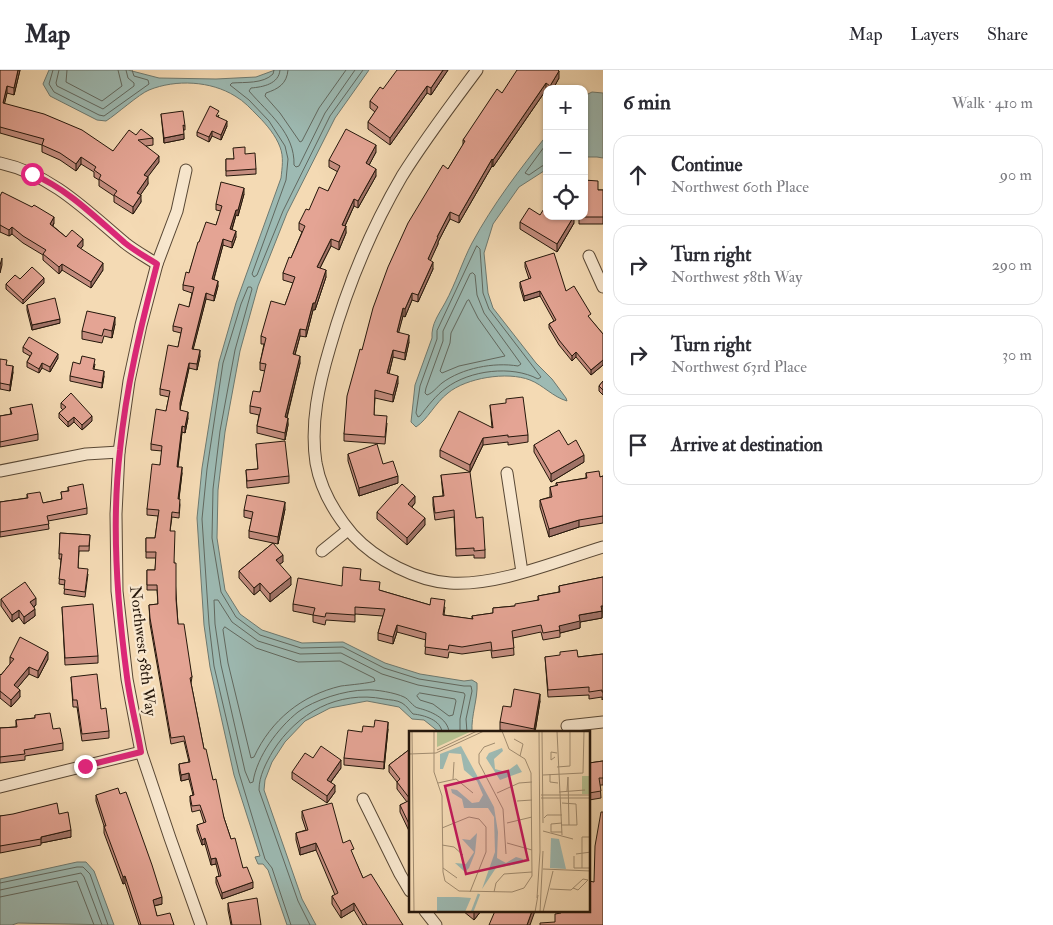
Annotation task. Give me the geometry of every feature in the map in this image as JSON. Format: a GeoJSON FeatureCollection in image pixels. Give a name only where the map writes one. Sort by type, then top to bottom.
{"type":"FeatureCollection","features":[{"type":"Feature","properties":{"kind":"street"},"geometry":{"type":"LineString","coordinates":[[477,70],[440,119],[402,177],[374,229],[352,279],[319,384],[314,430],[316,463],[325,494],[348,530],[362,545],[387,563],[417,575],[450,583],[482,581],[522,572],[603,547]]}},
{"type":"Feature","properties":{"kind":"street"},"geometry":{"type":"LineString","coordinates":[[0,163],[46,180],[85,208],[127,244],[157,264]]}},
{"type":"Feature","properties":{"kind":"street","name":"Northwest 58th Way"},"geometry":{"type":"LineString","coordinates":[[186,170],[177,211],[157,264],[129,381],[119,452],[116,514],[117,590],[127,679],[141,752],[201,925]]}},
{"type":"Feature","properties":{"kind":"street"},"geometry":{"type":"LineString","coordinates":[[589,256],[603,287]]}},
{"type":"Feature","properties":{"kind":"street"},"geometry":{"type":"LineString","coordinates":[[0,471],[86,454],[119,452]]}},
{"type":"Feature","properties":{"kind":"street"},"geometry":{"type":"LineString","coordinates":[[507,474],[522,572]]}},
{"type":"Feature","properties":{"kind":"street"},"geometry":{"type":"LineString","coordinates":[[322,552],[348,530]]}},
{"type":"Feature","properties":{"kind":"street"},"geometry":{"type":"LineString","coordinates":[[567,726],[603,722]]}},
{"type":"Feature","properties":{"kind":"street"},"geometry":{"type":"LineString","coordinates":[[0,787],[141,752]]}},
{"type":"Feature","properties":{"kind":"street"},"geometry":{"type":"LineString","coordinates":[[363,799],[409,888]]}},
{"type":"Feature","properties":{"kind":"street"},"geometry":{"type":"LineString","coordinates":[[426,912],[436,925]]}},
{"type":"Feature","properties":{"kind":"water"},"geometry":{"type":"Polygon","coordinates":[[[49,70],[128,70],[159,78],[216,79],[256,77],[275,70],[369,70],[335,118],[287,213],[258,286],[240,351],[225,432],[218,490],[217,538],[225,590],[240,614],[262,630],[302,643],[343,642],[385,663],[420,674],[464,681],[472,680],[477,683],[477,689],[472,731],[438,731],[424,720],[412,719],[399,707],[367,701],[330,708],[305,721],[285,742],[272,762],[265,780],[264,790],[302,899],[316,925],[287,925],[268,870],[263,864],[258,864],[255,857],[260,856],[234,775],[210,667],[204,625],[197,518],[202,468],[219,362],[236,303],[281,178],[281,151],[271,131],[250,108],[235,96],[215,87],[193,83],[159,86],[145,92],[106,121],[97,120],[50,96],[43,84],[49,70]]]}},
{"type":"Feature","properties":{"kind":"water"},"geometry":{"type":"Polygon","coordinates":[[[592,92],[603,93],[603,158],[588,157],[588,94],[592,92]]]}},
{"type":"Feature","properties":{"kind":"water"},"geometry":{"type":"Polygon","coordinates":[[[543,140],[543,172],[519,187],[493,224],[484,253],[488,293],[493,308],[536,363],[552,379],[567,401],[530,380],[521,377],[499,376],[487,378],[465,383],[448,393],[416,427],[411,422],[415,385],[432,338],[436,319],[449,295],[468,250],[480,229],[507,187],[543,140]]]}},
{"type":"Feature","properties":{"kind":"water"},"geometry":{"type":"Polygon","coordinates":[[[77,862],[86,862],[94,871],[114,925],[18,923],[0,925],[0,879],[77,862]]]}},
{"type":"Feature","properties":{"kind":"building"},"geometry":{"type":"Polygon","coordinates":[[[0,70],[18,70],[14,88],[7,86],[3,103],[44,114],[82,130],[113,151],[129,130],[136,135],[141,129],[153,138],[138,140],[159,156],[144,175],[148,177],[137,193],[141,195],[133,207],[114,195],[117,191],[99,179],[101,175],[94,170],[96,167],[81,157],[76,164],[60,153],[42,145],[44,139],[0,127],[0,70]]]}},
{"type":"Feature","properties":{"kind":"building"},"geometry":{"type":"Polygon","coordinates":[[[397,70],[443,70],[431,88],[427,86],[390,138],[368,122],[378,107],[370,101],[380,87],[383,89],[397,70]]]}},
{"type":"Feature","properties":{"kind":"building"},"geometry":{"type":"Polygon","coordinates":[[[517,70],[559,71],[551,85],[546,83],[543,85],[492,159],[459,216],[450,212],[428,259],[433,262],[418,295],[412,293],[405,309],[403,308],[397,332],[409,335],[405,353],[393,350],[387,373],[398,376],[393,395],[375,390],[374,415],[387,416],[385,437],[344,434],[347,396],[360,349],[362,350],[373,308],[388,267],[408,223],[443,165],[448,169],[465,141],[463,140],[497,89],[502,93],[517,70]]]}},
{"type":"Feature","properties":{"kind":"building"},"geometry":{"type":"Polygon","coordinates":[[[210,106],[219,111],[216,116],[227,121],[221,135],[212,131],[209,137],[197,132],[210,106]]]}},
{"type":"Feature","properties":{"kind":"building"},"geometry":{"type":"Polygon","coordinates":[[[183,111],[184,134],[164,138],[161,114],[183,111]]]}},
{"type":"Feature","properties":{"kind":"building"},"geometry":{"type":"Polygon","coordinates":[[[346,129],[376,145],[366,163],[376,169],[358,201],[354,199],[342,225],[346,226],[339,242],[331,239],[317,267],[326,270],[315,303],[313,303],[306,330],[300,329],[293,354],[300,356],[285,417],[288,418],[285,433],[257,426],[261,408],[250,406],[253,391],[260,392],[266,364],[260,363],[266,338],[261,336],[271,301],[285,305],[295,277],[283,273],[305,226],[299,223],[306,209],[309,210],[319,187],[328,191],[340,166],[329,160],[346,129]]]}},
{"type":"Feature","properties":{"kind":"building"},"geometry":{"type":"Polygon","coordinates":[[[245,147],[245,154],[255,153],[256,169],[226,171],[226,159],[234,159],[233,148],[245,147]]]}},
{"type":"Feature","properties":{"kind":"building"},"geometry":{"type":"Polygon","coordinates":[[[588,180],[598,181],[598,190],[603,190],[603,217],[588,217],[588,180]]]}},
{"type":"Feature","properties":{"kind":"building"},"geometry":{"type":"Polygon","coordinates":[[[221,182],[244,188],[230,229],[236,231],[232,242],[223,239],[212,279],[218,281],[214,296],[206,293],[192,349],[200,350],[197,364],[189,363],[180,403],[180,410],[188,412],[185,427],[182,426],[177,467],[182,467],[178,499],[180,499],[179,513],[172,512],[170,531],[175,531],[174,563],[176,563],[178,624],[184,624],[192,677],[190,678],[204,749],[206,749],[213,780],[216,779],[224,818],[231,839],[235,838],[243,868],[247,867],[253,882],[222,893],[216,877],[221,876],[216,858],[211,859],[205,838],[202,840],[197,825],[206,822],[200,805],[192,806],[190,796],[194,795],[189,773],[181,775],[179,764],[190,762],[184,736],[171,738],[150,618],[149,605],[158,604],[157,585],[147,585],[147,570],[155,570],[156,552],[146,552],[146,538],[155,538],[159,510],[147,509],[152,464],[160,465],[162,446],[151,444],[156,409],[166,411],[170,391],[160,389],[168,345],[178,347],[182,328],[173,326],[179,304],[189,307],[194,287],[183,285],[186,272],[189,273],[206,222],[216,225],[222,206],[216,204],[221,182]]]}},
{"type":"Feature","properties":{"kind":"building"},"geometry":{"type":"Polygon","coordinates":[[[2,192],[32,207],[34,205],[54,217],[50,224],[66,237],[72,230],[83,239],[77,246],[103,263],[91,282],[62,264],[59,267],[43,254],[46,250],[12,227],[9,230],[0,225],[0,196],[2,192]]]}},
{"type":"Feature","properties":{"kind":"building"},"geometry":{"type":"Polygon","coordinates":[[[529,208],[540,215],[543,210],[543,220],[572,220],[557,244],[520,222],[529,208]]]}},
{"type":"Feature","properties":{"kind":"building"},"geometry":{"type":"Polygon","coordinates":[[[554,253],[566,291],[574,286],[591,314],[588,316],[603,334],[603,360],[591,370],[576,352],[572,356],[559,340],[549,324],[556,320],[540,291],[524,296],[520,282],[531,278],[525,262],[554,253]]]}},
{"type":"Feature","properties":{"kind":"building"},"geometry":{"type":"Polygon","coordinates":[[[32,267],[44,278],[23,300],[6,284],[15,275],[20,279],[32,267]]]}},
{"type":"Feature","properties":{"kind":"building"},"geometry":{"type":"Polygon","coordinates":[[[55,298],[60,319],[32,325],[27,305],[55,298]]]}},
{"type":"Feature","properties":{"kind":"building"},"geometry":{"type":"Polygon","coordinates":[[[87,311],[115,317],[112,331],[104,329],[102,336],[82,331],[87,311]]]}},
{"type":"Feature","properties":{"kind":"building"},"geometry":{"type":"Polygon","coordinates":[[[29,337],[58,354],[50,367],[42,363],[39,369],[27,362],[32,353],[23,347],[29,337]]]}},
{"type":"Feature","properties":{"kind":"building"},"geometry":{"type":"Polygon","coordinates":[[[82,356],[95,359],[93,369],[104,371],[102,383],[70,376],[73,362],[80,364],[82,356]]]}},
{"type":"Feature","properties":{"kind":"building"},"geometry":{"type":"Polygon","coordinates":[[[0,359],[7,360],[6,365],[13,366],[10,385],[0,383],[0,359]]]}},
{"type":"Feature","properties":{"kind":"building"},"geometry":{"type":"Polygon","coordinates":[[[603,381],[603,390],[599,386],[603,381]]]}},
{"type":"Feature","properties":{"kind":"building"},"geometry":{"type":"Polygon","coordinates":[[[71,393],[92,416],[82,425],[74,417],[68,422],[59,413],[66,407],[61,403],[71,393]]]}},
{"type":"Feature","properties":{"kind":"building"},"geometry":{"type":"Polygon","coordinates":[[[523,397],[528,435],[483,438],[470,465],[440,450],[459,411],[493,428],[490,405],[506,403],[506,399],[523,397]]]}},
{"type":"Feature","properties":{"kind":"building"},"geometry":{"type":"Polygon","coordinates":[[[32,404],[38,434],[0,442],[0,416],[12,414],[10,408],[32,404]]]}},
{"type":"Feature","properties":{"kind":"building"},"geometry":{"type":"Polygon","coordinates":[[[559,430],[568,445],[576,440],[584,455],[551,474],[534,445],[559,430]]]}},
{"type":"Feature","properties":{"kind":"building"},"geometry":{"type":"Polygon","coordinates":[[[285,441],[289,476],[247,481],[246,470],[258,469],[256,444],[285,441]]]}},
{"type":"Feature","properties":{"kind":"building"},"geometry":{"type":"Polygon","coordinates":[[[377,444],[383,464],[393,461],[398,476],[359,488],[348,454],[377,444]]]}},
{"type":"Feature","properties":{"kind":"building"},"geometry":{"type":"Polygon","coordinates":[[[599,471],[600,477],[603,476],[603,516],[579,520],[549,529],[540,500],[552,497],[550,487],[558,485],[556,483],[587,478],[586,473],[599,471]]]}},
{"type":"Feature","properties":{"kind":"building"},"geometry":{"type":"Polygon","coordinates":[[[470,472],[476,518],[483,517],[485,550],[474,551],[474,548],[456,549],[454,510],[435,513],[433,497],[444,496],[441,475],[470,472]]]}},
{"type":"Feature","properties":{"kind":"building"},"geometry":{"type":"Polygon","coordinates":[[[83,484],[87,508],[47,516],[49,524],[0,532],[0,502],[28,498],[27,494],[40,492],[43,503],[62,499],[61,492],[69,491],[68,487],[83,484]]]}},
{"type":"Feature","properties":{"kind":"building"},"geometry":{"type":"Polygon","coordinates":[[[402,484],[415,496],[408,504],[425,518],[407,538],[377,512],[402,484]]]}},
{"type":"Feature","properties":{"kind":"building"},"geometry":{"type":"Polygon","coordinates":[[[247,495],[285,502],[278,537],[249,531],[253,512],[244,510],[247,495]]]}},
{"type":"Feature","properties":{"kind":"building"},"geometry":{"type":"Polygon","coordinates":[[[60,533],[90,535],[89,546],[79,546],[78,568],[88,569],[85,592],[64,589],[65,580],[59,579],[62,554],[59,554],[60,533]]]}},
{"type":"Feature","properties":{"kind":"building"},"geometry":{"type":"Polygon","coordinates":[[[273,543],[283,555],[276,560],[291,577],[270,594],[260,583],[254,588],[239,571],[273,543]]]}},
{"type":"Feature","properties":{"kind":"building"},"geometry":{"type":"Polygon","coordinates":[[[343,567],[361,569],[360,580],[380,582],[379,590],[430,605],[431,598],[445,600],[443,615],[473,619],[472,616],[493,613],[493,608],[515,606],[515,604],[539,600],[538,596],[560,592],[559,586],[603,577],[603,606],[601,606],[602,611],[579,615],[580,621],[559,626],[560,630],[543,633],[541,625],[512,631],[514,648],[492,651],[491,642],[462,647],[449,645],[448,650],[425,647],[426,633],[397,625],[393,637],[378,633],[385,609],[355,607],[355,615],[326,613],[325,617],[313,615],[315,608],[293,604],[298,578],[342,586],[343,567]]]}},
{"type":"Feature","properties":{"kind":"building"},"geometry":{"type":"Polygon","coordinates":[[[25,582],[36,598],[30,602],[35,609],[24,617],[19,610],[12,615],[1,599],[25,582]]]}},
{"type":"Feature","properties":{"kind":"building"},"geometry":{"type":"Polygon","coordinates":[[[93,604],[98,656],[65,658],[62,607],[93,604]]]}},
{"type":"Feature","properties":{"kind":"building"},"geometry":{"type":"Polygon","coordinates":[[[20,637],[48,652],[38,671],[29,667],[14,685],[20,690],[11,700],[0,691],[0,674],[14,659],[10,657],[20,637]]]}},
{"type":"Feature","properties":{"kind":"building"},"geometry":{"type":"Polygon","coordinates":[[[577,650],[578,657],[603,654],[603,692],[602,690],[589,692],[589,687],[548,690],[545,657],[560,655],[560,652],[577,650]]]}},
{"type":"Feature","properties":{"kind":"building"},"geometry":{"type":"Polygon","coordinates":[[[97,674],[101,709],[106,708],[109,731],[82,734],[77,700],[73,700],[71,677],[97,674]]]}},
{"type":"Feature","properties":{"kind":"building"},"geometry":{"type":"Polygon","coordinates":[[[514,689],[540,694],[534,729],[500,722],[503,706],[511,707],[514,689]]]}},
{"type":"Feature","properties":{"kind":"building"},"geometry":{"type":"Polygon","coordinates":[[[50,713],[53,729],[60,728],[63,743],[24,750],[25,754],[0,757],[0,728],[17,727],[16,720],[35,718],[35,715],[50,713]]]}},
{"type":"Feature","properties":{"kind":"building"},"geometry":{"type":"Polygon","coordinates":[[[375,720],[388,722],[384,762],[344,758],[348,730],[362,732],[363,726],[374,727],[375,720]]]}},
{"type":"Feature","properties":{"kind":"building"},"geometry":{"type":"Polygon","coordinates":[[[321,746],[341,760],[327,780],[335,785],[327,796],[292,772],[305,753],[313,758],[321,746]]]}},
{"type":"Feature","properties":{"kind":"building"},"geometry":{"type":"Polygon","coordinates":[[[409,750],[409,798],[397,782],[400,779],[389,765],[409,750]]]}},
{"type":"Feature","properties":{"kind":"building"},"geometry":{"type":"Polygon","coordinates":[[[603,761],[603,778],[599,778],[601,791],[590,793],[590,763],[603,761]]]}},
{"type":"Feature","properties":{"kind":"building"},"geometry":{"type":"Polygon","coordinates":[[[118,788],[120,794],[126,792],[162,897],[153,900],[157,916],[170,913],[174,925],[141,925],[125,876],[123,877],[104,826],[106,826],[96,795],[118,788]]]}},
{"type":"Feature","properties":{"kind":"building"},"geometry":{"type":"Polygon","coordinates":[[[409,800],[409,824],[400,805],[409,800]]]}},
{"type":"Feature","properties":{"kind":"building"},"geometry":{"type":"Polygon","coordinates":[[[57,803],[59,814],[68,812],[71,830],[41,837],[41,839],[0,846],[0,816],[57,803]]]}},
{"type":"Feature","properties":{"kind":"building"},"geometry":{"type":"Polygon","coordinates":[[[332,803],[343,843],[350,840],[354,849],[351,850],[363,878],[371,874],[403,925],[367,925],[354,903],[341,911],[332,896],[338,893],[316,843],[300,848],[296,833],[308,830],[302,811],[332,803]]]}},
{"type":"Feature","properties":{"kind":"building"},"geometry":{"type":"Polygon","coordinates":[[[601,812],[603,812],[603,925],[540,925],[540,923],[555,922],[555,914],[561,912],[590,912],[590,881],[594,882],[595,846],[601,812]]]}},
{"type":"Feature","properties":{"kind":"building"},"geometry":{"type":"Polygon","coordinates":[[[257,898],[261,925],[232,925],[228,903],[257,898]]]}},
{"type":"Feature","properties":{"kind":"building"},"geometry":{"type":"Polygon","coordinates":[[[495,912],[532,912],[527,925],[489,925],[495,912]]]}},
{"type":"Feature","properties":{"kind":"route"},"geometry":{"type":"LineString","coordinates":[[32,174],[46,180],[85,208],[127,244],[157,264],[129,381],[119,452],[116,514],[117,590],[127,679],[141,752],[85,766]]}}]}
